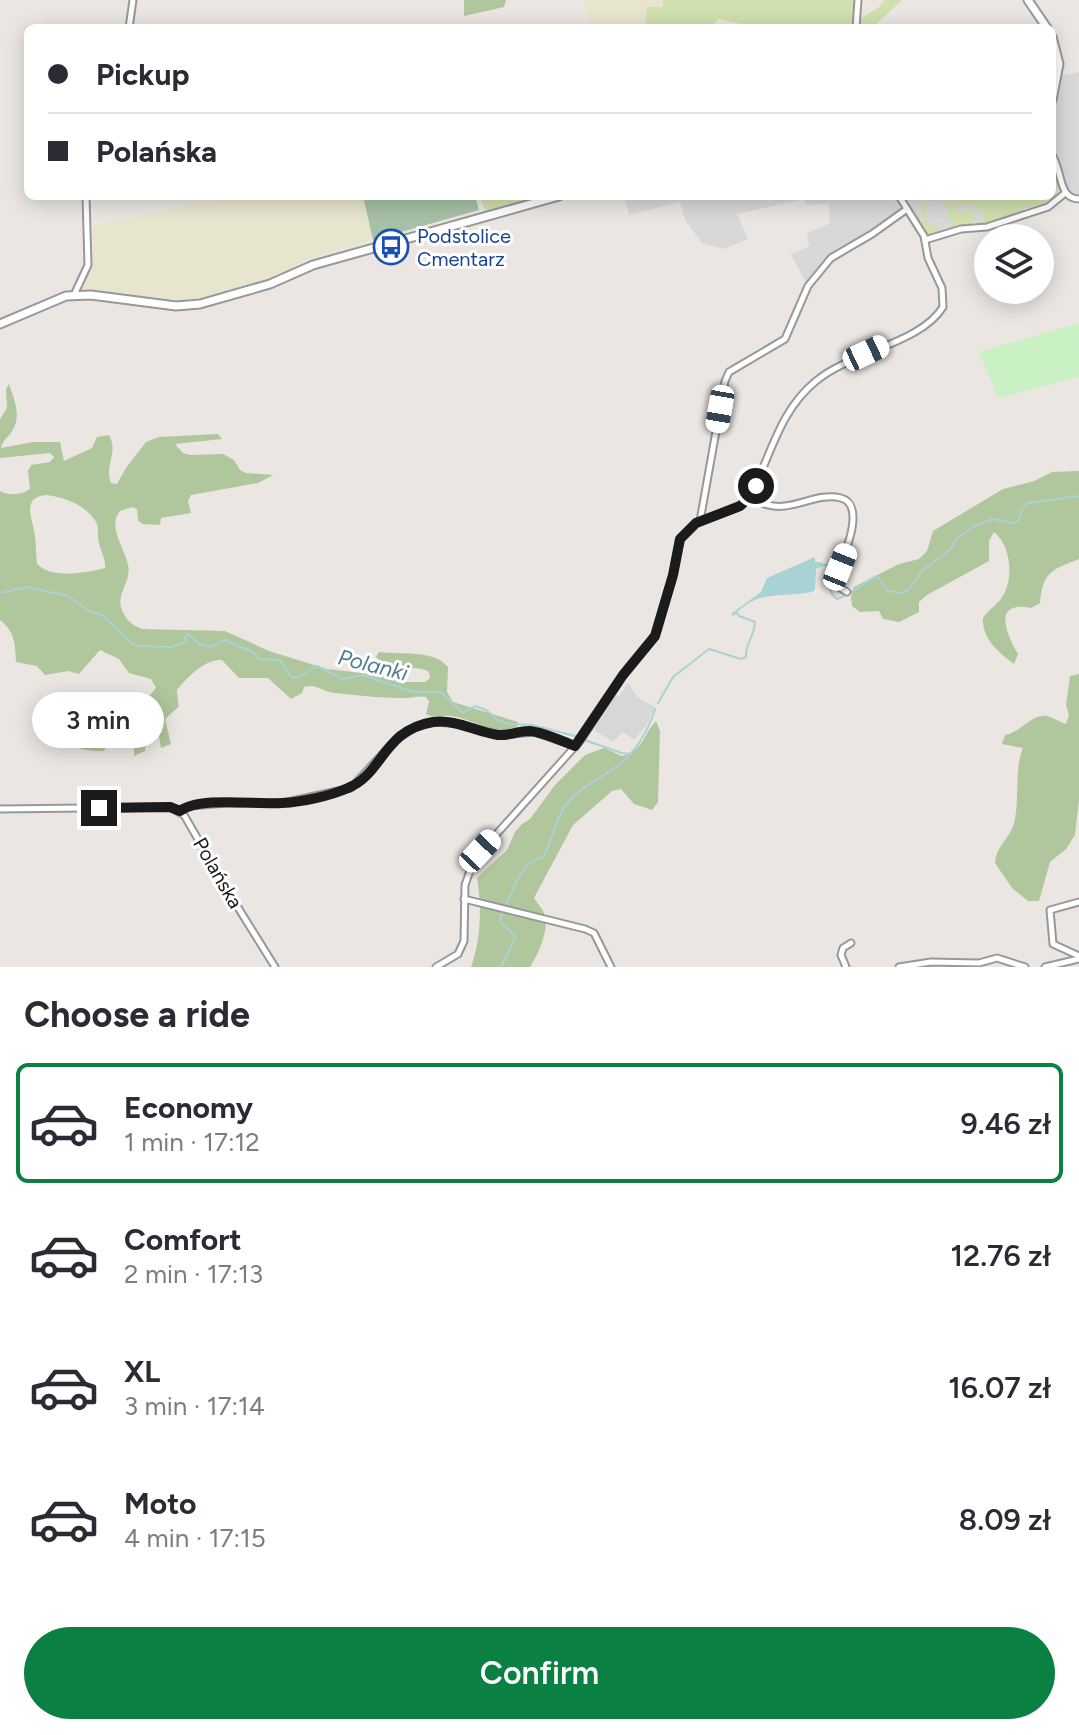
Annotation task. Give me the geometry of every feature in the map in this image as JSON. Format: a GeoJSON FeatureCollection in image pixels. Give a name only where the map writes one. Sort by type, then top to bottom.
{"type":"FeatureCollection","features":[{"type":"Feature","properties":{"kind":"street"},"geometry":{"type":"LineString","coordinates":[[130,24],[133,0]]}},
{"type":"Feature","properties":{"kind":"street"},"geometry":{"type":"LineString","coordinates":[[856,24],[858,0]]}},
{"type":"Feature","properties":{"kind":"street"},"geometry":{"type":"LineString","coordinates":[[1028,0],[1044,24]]}},
{"type":"Feature","properties":{"kind":"street"},"geometry":{"type":"LineString","coordinates":[[1056,52],[1059,64],[1056,79]]}},
{"type":"Feature","properties":{"kind":"street"},"geometry":{"type":"LineString","coordinates":[[1056,163],[1064,194],[1070,199],[1079,199]]}},
{"type":"Feature","properties":{"kind":"street"},"geometry":{"type":"LineString","coordinates":[[925,240],[961,229],[987,227],[1048,207],[1064,194]]}},
{"type":"Feature","properties":{"kind":"street"},"geometry":{"type":"LineString","coordinates":[[74,295],[88,265],[86,200]]}},
{"type":"Feature","properties":{"kind":"street"},"geometry":{"type":"LineString","coordinates":[[0,324],[58,298],[74,295],[176,306],[200,304],[270,284],[313,265],[545,200]]}},
{"type":"Feature","properties":{"kind":"street"},"geometry":{"type":"LineString","coordinates":[[436,967],[458,954],[464,941],[465,885],[474,859],[575,746],[623,675],[655,636],[680,539],[687,529],[740,506],[749,498],[786,413],[818,379],[841,365],[930,324],[941,311],[944,299],[942,288],[928,258],[925,240],[901,200]]}},
{"type":"Feature","properties":{"kind":"street"},"geometry":{"type":"LineString","coordinates":[[700,521],[729,372],[785,339],[808,286],[831,258],[907,209]]}},
{"type":"Feature","properties":{"kind":"street"},"geometry":{"type":"LineString","coordinates":[[749,498],[766,505],[783,506],[819,498],[842,498],[846,501],[853,514],[852,529],[849,545],[833,577],[837,586],[847,592]]}},
{"type":"Feature","properties":{"kind":"street"},"geometry":{"type":"LineString","coordinates":[[0,809],[170,807],[180,811],[190,806],[226,803],[283,803],[351,788],[399,736],[420,725],[435,722],[459,724],[501,735],[534,732],[575,746]]}},
{"type":"Feature","properties":{"kind":"street","name":"Polańska"},"geometry":{"type":"LineString","coordinates":[[180,811],[275,967]]}},
{"type":"Feature","properties":{"kind":"street"},"geometry":{"type":"LineString","coordinates":[[464,899],[594,933],[611,967]]}},
{"type":"Feature","properties":{"kind":"street"},"geometry":{"type":"LineString","coordinates":[[1079,902],[1050,910],[1053,944],[1079,958]]}},
{"type":"Feature","properties":{"kind":"street"},"geometry":{"type":"LineString","coordinates":[[846,967],[841,955],[843,948],[851,943]]}},
{"type":"Feature","properties":{"kind":"street"},"geometry":{"type":"LineString","coordinates":[[899,967],[931,962],[979,963],[997,958],[1025,967]]}},
{"type":"Feature","properties":{"kind":"street"},"geometry":{"type":"LineString","coordinates":[[1049,966],[1079,958]]}},
{"type":"Feature","properties":{"kind":"shaded area"},"geometry":{"type":"Polygon","coordinates":[[[584,0],[663,0],[663,7],[647,7],[645,24],[589,24],[584,0]]]}},
{"type":"Feature","properties":{"kind":"shaded area"},"geometry":{"type":"Polygon","coordinates":[[[1079,72],[1079,197],[1066,193],[1056,158],[1056,102],[1060,76],[1079,72]]]}},
{"type":"Feature","properties":{"kind":"shaded area"},"geometry":{"type":"Polygon","coordinates":[[[215,200],[364,200],[373,240],[305,260],[280,275],[201,299],[170,300],[80,290],[93,263],[93,225],[215,200]]]}},
{"type":"Feature","properties":{"kind":"shaded area"},"geometry":{"type":"Polygon","coordinates":[[[625,200],[800,200],[737,214],[748,239],[723,249],[702,243],[685,220],[680,202],[629,215],[625,200]]]}},
{"type":"Feature","properties":{"kind":"shaded area"},"geometry":{"type":"Polygon","coordinates":[[[804,200],[896,200],[901,211],[864,237],[844,246],[816,269],[806,282],[791,255],[809,246],[807,233],[830,223],[829,204],[806,205],[804,200]]]}},
{"type":"Feature","properties":{"kind":"shaded area"},"geometry":{"type":"Polygon","coordinates":[[[904,200],[1049,200],[998,215],[984,223],[972,222],[934,236],[904,200]]]}},
{"type":"Feature","properties":{"kind":"shaded area"},"geometry":{"type":"Polygon","coordinates":[[[628,683],[637,697],[655,707],[646,726],[634,740],[623,732],[613,742],[594,730],[615,694],[619,697],[628,683]]]}},
{"type":"Feature","properties":{"kind":"green space"},"geometry":{"type":"Polygon","coordinates":[[[464,0],[506,0],[504,7],[464,16],[464,0]]]}},
{"type":"Feature","properties":{"kind":"green space"},"geometry":{"type":"Polygon","coordinates":[[[663,0],[857,0],[854,24],[742,24],[718,19],[714,24],[645,24],[647,7],[663,7],[663,0]]]}},
{"type":"Feature","properties":{"kind":"green space"},"geometry":{"type":"Polygon","coordinates":[[[884,0],[902,0],[876,24],[858,24],[858,20],[879,7],[884,0]]]}},
{"type":"Feature","properties":{"kind":"green space"},"geometry":{"type":"Polygon","coordinates":[[[364,200],[476,200],[479,210],[373,240],[364,200]]]}},
{"type":"Feature","properties":{"kind":"green space"},"geometry":{"type":"Polygon","coordinates":[[[481,200],[530,200],[486,212],[481,200]]]}},
{"type":"Feature","properties":{"kind":"green space"},"geometry":{"type":"Polygon","coordinates":[[[965,200],[1049,200],[1024,209],[1025,213],[992,224],[976,224],[984,222],[983,211],[976,214],[973,204],[956,207],[957,213],[973,210],[973,225],[929,237],[914,217],[919,215],[921,222],[925,222],[920,204],[928,202],[930,205],[924,208],[931,226],[939,232],[952,229],[949,218],[937,217],[949,215],[948,206],[944,206],[944,202],[965,200]]]}},
{"type":"Feature","properties":{"kind":"green space"},"geometry":{"type":"Polygon","coordinates":[[[1079,323],[1079,377],[998,398],[979,352],[1079,323]]]}},
{"type":"Feature","properties":{"kind":"green space"},"geometry":{"type":"Polygon","coordinates":[[[9,384],[16,419],[1,448],[33,442],[60,442],[64,461],[92,448],[97,437],[109,435],[113,447],[109,477],[111,483],[117,484],[146,442],[159,437],[218,434],[222,439],[175,444],[183,453],[190,455],[223,454],[246,473],[273,475],[258,483],[191,495],[188,501],[191,513],[161,518],[160,525],[142,524],[138,520],[137,509],[132,507],[120,511],[115,524],[129,571],[120,602],[124,615],[134,625],[142,629],[225,631],[269,651],[327,669],[379,675],[405,682],[425,682],[430,678],[429,672],[390,667],[376,657],[379,652],[434,657],[448,667],[447,692],[453,702],[518,722],[517,728],[492,729],[461,718],[426,714],[429,702],[426,697],[368,696],[330,692],[309,686],[291,699],[268,678],[239,678],[222,660],[215,660],[191,675],[177,690],[178,706],[165,719],[171,744],[161,748],[158,731],[152,729],[147,733],[145,751],[134,756],[134,745],[129,741],[108,743],[104,751],[82,749],[62,742],[97,733],[95,721],[81,716],[80,702],[112,717],[146,700],[156,688],[151,679],[129,673],[119,659],[100,650],[79,674],[68,671],[45,675],[37,666],[16,662],[13,638],[0,620],[0,491],[15,494],[30,489],[28,471],[31,465],[50,462],[54,457],[50,453],[0,458],[0,419],[7,408],[6,389],[9,384]],[[47,495],[33,500],[30,511],[37,564],[43,569],[60,573],[105,568],[98,541],[98,526],[93,518],[68,500],[47,495]]]}},
{"type":"Feature","properties":{"kind":"green space"},"geometry":{"type":"Polygon","coordinates":[[[1079,471],[1079,559],[1062,566],[1046,578],[1040,603],[1031,608],[1011,609],[1006,614],[1007,629],[1018,654],[1014,664],[992,644],[983,626],[983,618],[1002,598],[1009,578],[1007,552],[994,532],[989,541],[989,561],[927,595],[919,602],[919,612],[899,622],[883,619],[879,611],[860,612],[852,606],[854,587],[899,564],[919,559],[927,551],[933,531],[1003,489],[1034,481],[1052,472],[1079,471]]]}},
{"type":"Feature","properties":{"kind":"green space"},"geometry":{"type":"Polygon","coordinates":[[[1079,674],[1079,799],[1075,835],[1066,849],[1050,862],[1039,901],[1028,901],[1012,888],[995,863],[998,851],[1014,823],[1023,748],[1002,744],[1005,735],[1036,717],[1047,716],[1066,724],[1070,676],[1079,674]]]}},
{"type":"Feature","properties":{"kind":"green space"},"geometry":{"type":"Polygon","coordinates":[[[656,721],[660,731],[658,802],[652,810],[634,804],[621,789],[612,791],[573,825],[534,898],[546,922],[544,935],[530,967],[471,967],[480,923],[477,878],[507,850],[515,832],[585,755],[604,748],[622,756],[630,753],[639,746],[656,721]]]}},
{"type":"Feature","properties":{"kind":"water"},"geometry":{"type":"Polygon","coordinates":[[[815,557],[815,562],[821,562],[823,566],[816,569],[815,590],[760,598],[742,607],[734,616],[731,614],[761,592],[767,578],[815,557]]]}},
{"type":"Feature","properties":{"kind":"waterway"},"geometry":{"type":"LineString","coordinates":[[821,565],[828,565],[831,592],[837,599],[877,576],[888,591],[903,593],[922,571],[974,526],[992,519],[1013,523],[1019,521],[1022,509],[1028,503],[1079,496]]}},
{"type":"Feature","properties":{"kind":"waterway","name":"Polanki"},"geometry":{"type":"LineString","coordinates":[[0,593],[28,587],[68,596],[89,611],[102,615],[132,644],[139,646],[171,647],[186,642],[188,634],[199,644],[211,647],[225,640],[254,653],[258,659],[280,660],[292,678],[317,666],[343,679],[362,675],[414,692],[441,692],[463,713],[475,706],[509,724],[532,725],[579,737]]}},
{"type":"Feature","properties":{"kind":"waterway"},"geometry":{"type":"LineString","coordinates":[[658,703],[673,677],[709,649],[741,659],[746,657],[755,622],[736,612]]}},
{"type":"Feature","properties":{"kind":"waterway"},"geometry":{"type":"LineString","coordinates":[[506,905],[523,870],[542,858],[568,802],[634,750],[655,709]]}},
{"type":"Feature","properties":{"kind":"waterway","name":"Polanki"},"geometry":{"type":"LineString","coordinates":[[584,740],[631,754]]}},
{"type":"Feature","properties":{"kind":"waterway"},"geometry":{"type":"LineString","coordinates":[[501,967],[516,936],[502,924],[500,919],[503,912]]}},
{"type":"Feature","properties":{"kind":"place","name":"Podstolice Cmentarz"},"geometry":{"type":"Point","coordinates":[391,247]}},
{"type":"Feature","properties":{"kind":"route"},"geometry":{"type":"LineString","coordinates":[[99,808],[170,807],[180,811],[190,806],[226,803],[283,803],[351,788],[399,736],[420,725],[435,722],[446,721],[501,735],[534,732],[575,746],[623,675],[655,636],[680,539],[696,523],[740,506],[756,486]]}}]}
